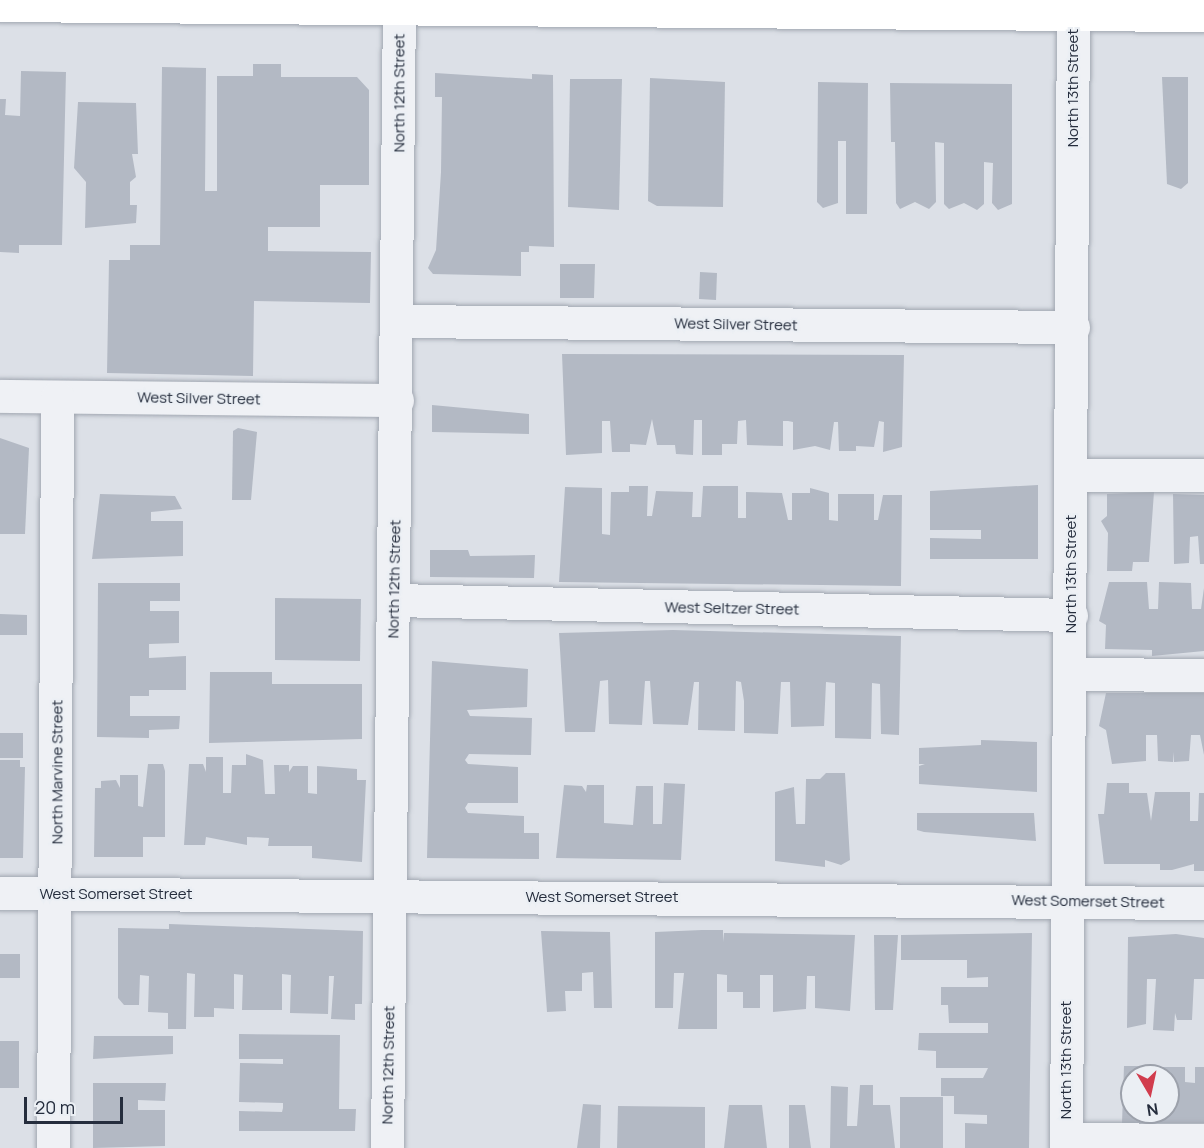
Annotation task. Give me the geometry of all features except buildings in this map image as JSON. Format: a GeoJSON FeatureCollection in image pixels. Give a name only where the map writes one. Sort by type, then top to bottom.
{"type":"FeatureCollection","features":[{"type":"Feature","properties":{"kind":"main road"},"geometry":{"type":"LineString","coordinates":[[0,5],[399,10],[1073,7],[1204,15]]}},
{"type":"Feature","properties":{"kind":"street","name":"North 13th Street"},"geometry":{"type":"LineString","coordinates":[[1066,1144],[1066,901],[1071,674],[1073,7]]}},
{"type":"Feature","properties":{"kind":"street","name":"North 12th Street"},"geometry":{"type":"LineString","coordinates":[[387,1148],[398,321],[399,10]]}},
{"type":"Feature","properties":{"kind":"street","name":"West Silver Street"},"geometry":{"type":"LineString","coordinates":[[398,321],[1073,327]]}},
{"type":"Feature","properties":{"kind":"street","name":"West Silver Street"},"geometry":{"type":"LineString","coordinates":[[0,396],[397,400]]}},
{"type":"Feature","properties":{"kind":"street","name":"North Marvine Street"},"geometry":{"type":"LineString","coordinates":[[53,1148],[57,894],[57,397]]}},
{"type":"Feature","properties":{"kind":"street"},"geometry":{"type":"LineString","coordinates":[[1072,475],[1204,475]]}},
{"type":"Feature","properties":{"kind":"street","name":"West Seltzer Street"},"geometry":{"type":"LineString","coordinates":[[394,600],[1071,615]]}},
{"type":"Feature","properties":{"kind":"street"},"geometry":{"type":"LineString","coordinates":[[1071,674],[1204,675]]}},
{"type":"Feature","properties":{"kind":"street","name":"West Somerset Street"},"geometry":{"type":"LineString","coordinates":[[0,893],[1204,903]]}},
{"type":"Feature","properties":{"kind":"street"},"geometry":{"type":"LineString","coordinates":[[1066,1144],[1204,1140]]}}]}
